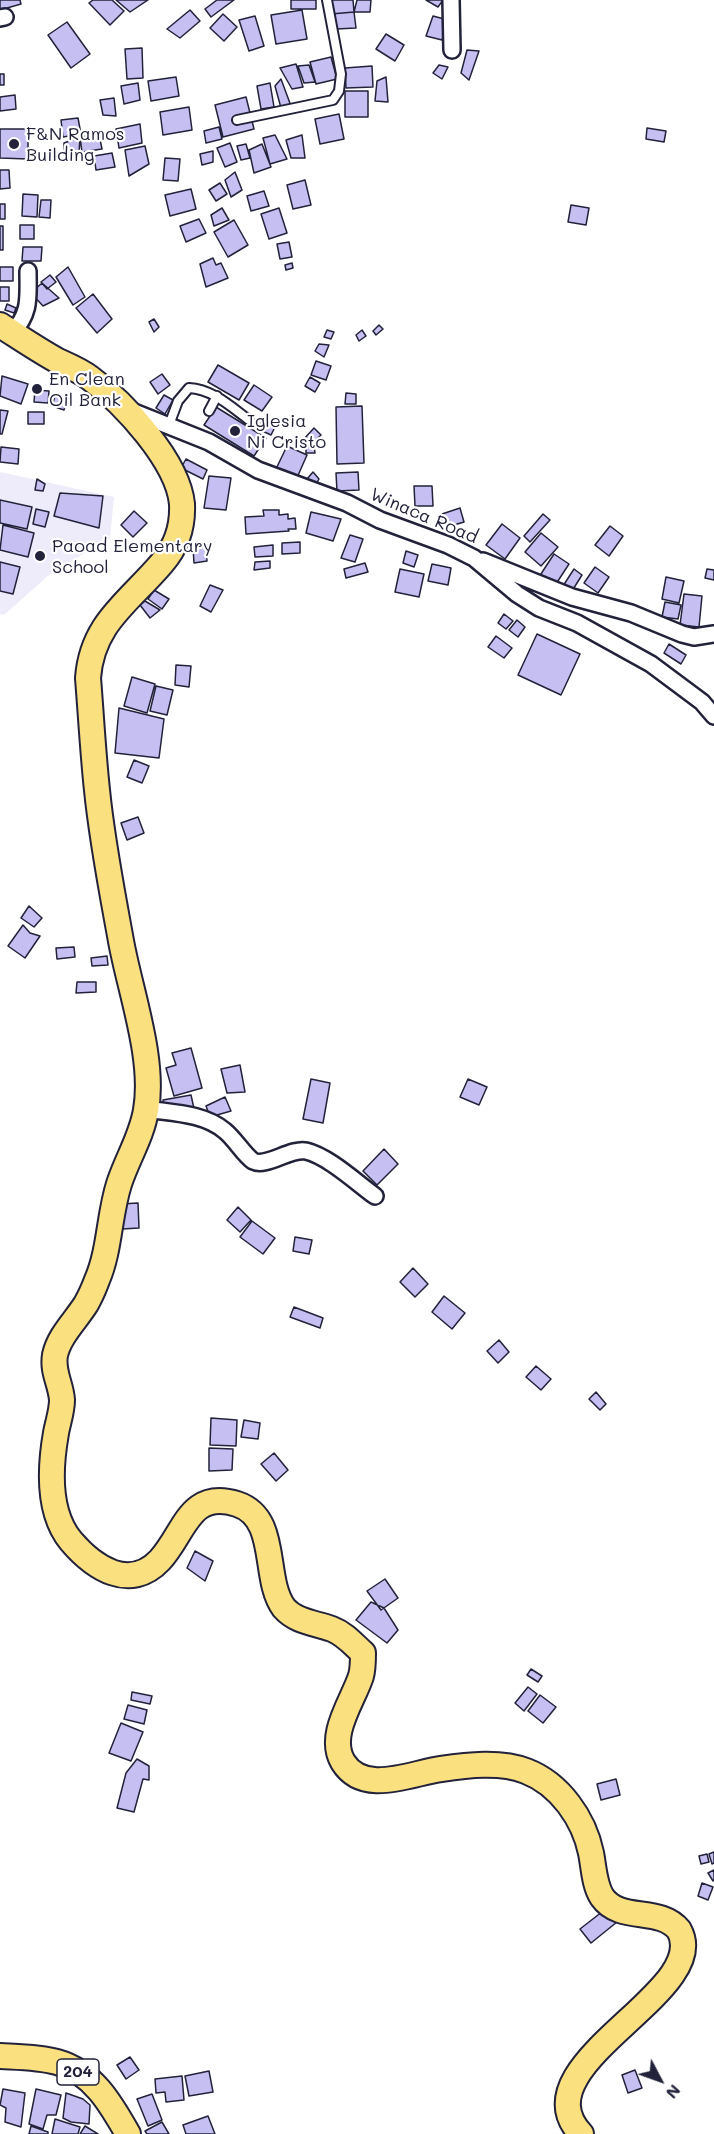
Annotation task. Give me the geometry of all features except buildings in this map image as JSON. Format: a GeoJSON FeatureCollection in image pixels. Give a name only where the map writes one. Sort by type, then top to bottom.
{"type":"FeatureCollection","features":[{"type":"Feature","properties":{"kind":"main road"},"geometry":{"type":"LineString","coordinates":[[6,329],[27,344],[88,376],[127,409],[163,457],[182,502],[176,543],[163,562],[133,593],[99,635],[89,660],[88,678],[97,791],[108,869],[126,970],[147,1065],[149,1089],[140,1132],[119,1183],[99,1275],[87,1303],[68,1329],[56,1352],[54,1370],[62,1400],[56,1436],[52,1490],[58,1517],[69,1539],[92,1561],[108,1572],[126,1576],[146,1571],[160,1560],[183,1524],[206,1503],[219,1500],[242,1505],[256,1517],[267,1539],[276,1590],[285,1609],[298,1618],[347,1637],[363,1653],[362,1673],[338,1734],[343,1761],[354,1773],[369,1778],[393,1780],[440,1769],[493,1765],[526,1771],[546,1782],[566,1800],[582,1826],[591,1852],[598,1888],[610,1905],[622,1911],[659,1917],[672,1923],[681,1932],[686,1954],[682,1967],[670,1986],[651,2007],[579,2074],[570,2093],[568,2112],[574,2127],[581,2134]]}},
{"type":"Feature","properties":{"kind":"main road","name":"204"},"geometry":{"type":"LineString","coordinates":[[0,2056],[57,2062],[74,2070],[93,2082],[111,2103],[128,2134]]}},
{"type":"Feature","properties":{"kind":"street"},"geometry":{"type":"LineString","coordinates":[[451,0],[452,50]]}},
{"type":"Feature","properties":{"kind":"street"},"geometry":{"type":"LineString","coordinates":[[6,329],[22,323],[26,314],[28,271]]}},
{"type":"Feature","properties":{"kind":"street","name":"Winaca Road"},"geometry":{"type":"LineString","coordinates":[[127,409],[208,442],[258,470],[347,503],[381,520],[448,545],[474,558],[516,594],[539,608],[577,623],[651,664],[702,702],[714,716]]}},
{"type":"Feature","properties":{"kind":"street"},"geometry":{"type":"LineString","coordinates":[[474,558],[502,567],[531,582],[572,597],[631,613],[681,634],[694,637],[714,634]]}},
{"type":"Feature","properties":{"kind":"street"},"geometry":{"type":"LineString","coordinates":[[146,1109],[190,1115],[212,1123],[223,1129],[252,1160],[258,1162],[300,1150],[308,1151],[324,1159],[375,1196]]}},
{"type":"Feature","properties":{"kind":"lane"},"geometry":{"type":"LineString","coordinates":[[237,120],[333,100],[339,91],[341,74],[327,0]]}},
{"type":"Feature","properties":{"kind":"lane"},"geometry":{"type":"LineString","coordinates":[[169,425],[178,401],[189,388],[199,388],[217,396],[249,420]]}},
{"type":"Feature","properties":{"kind":"lane"},"geometry":{"type":"LineString","coordinates":[[208,411],[217,396]]}},
{"type":"Feature","properties":{"kind":"shaded area","name":"Paoad Elementary School"},"geometry":{"type":"Polygon","coordinates":[[[0,472],[114,497],[110,538],[49,575],[4,615],[0,614],[0,472]]]}},
{"type":"Feature","properties":{"kind":"place","name":"F&N Ramos Building"},"geometry":{"type":"Point","coordinates":[14,144]}},
{"type":"Feature","properties":{"kind":"place","name":"En Clean Oil Bank"},"geometry":{"type":"Point","coordinates":[37,389]}},
{"type":"Feature","properties":{"kind":"place","name":"Iglesia Ni Cristo"},"geometry":{"type":"Point","coordinates":[235,431]}},
{"type":"Feature","properties":{"kind":"place","name":"Paoad Elementary School"},"geometry":{"type":"Point","coordinates":[40,556]}}]}
